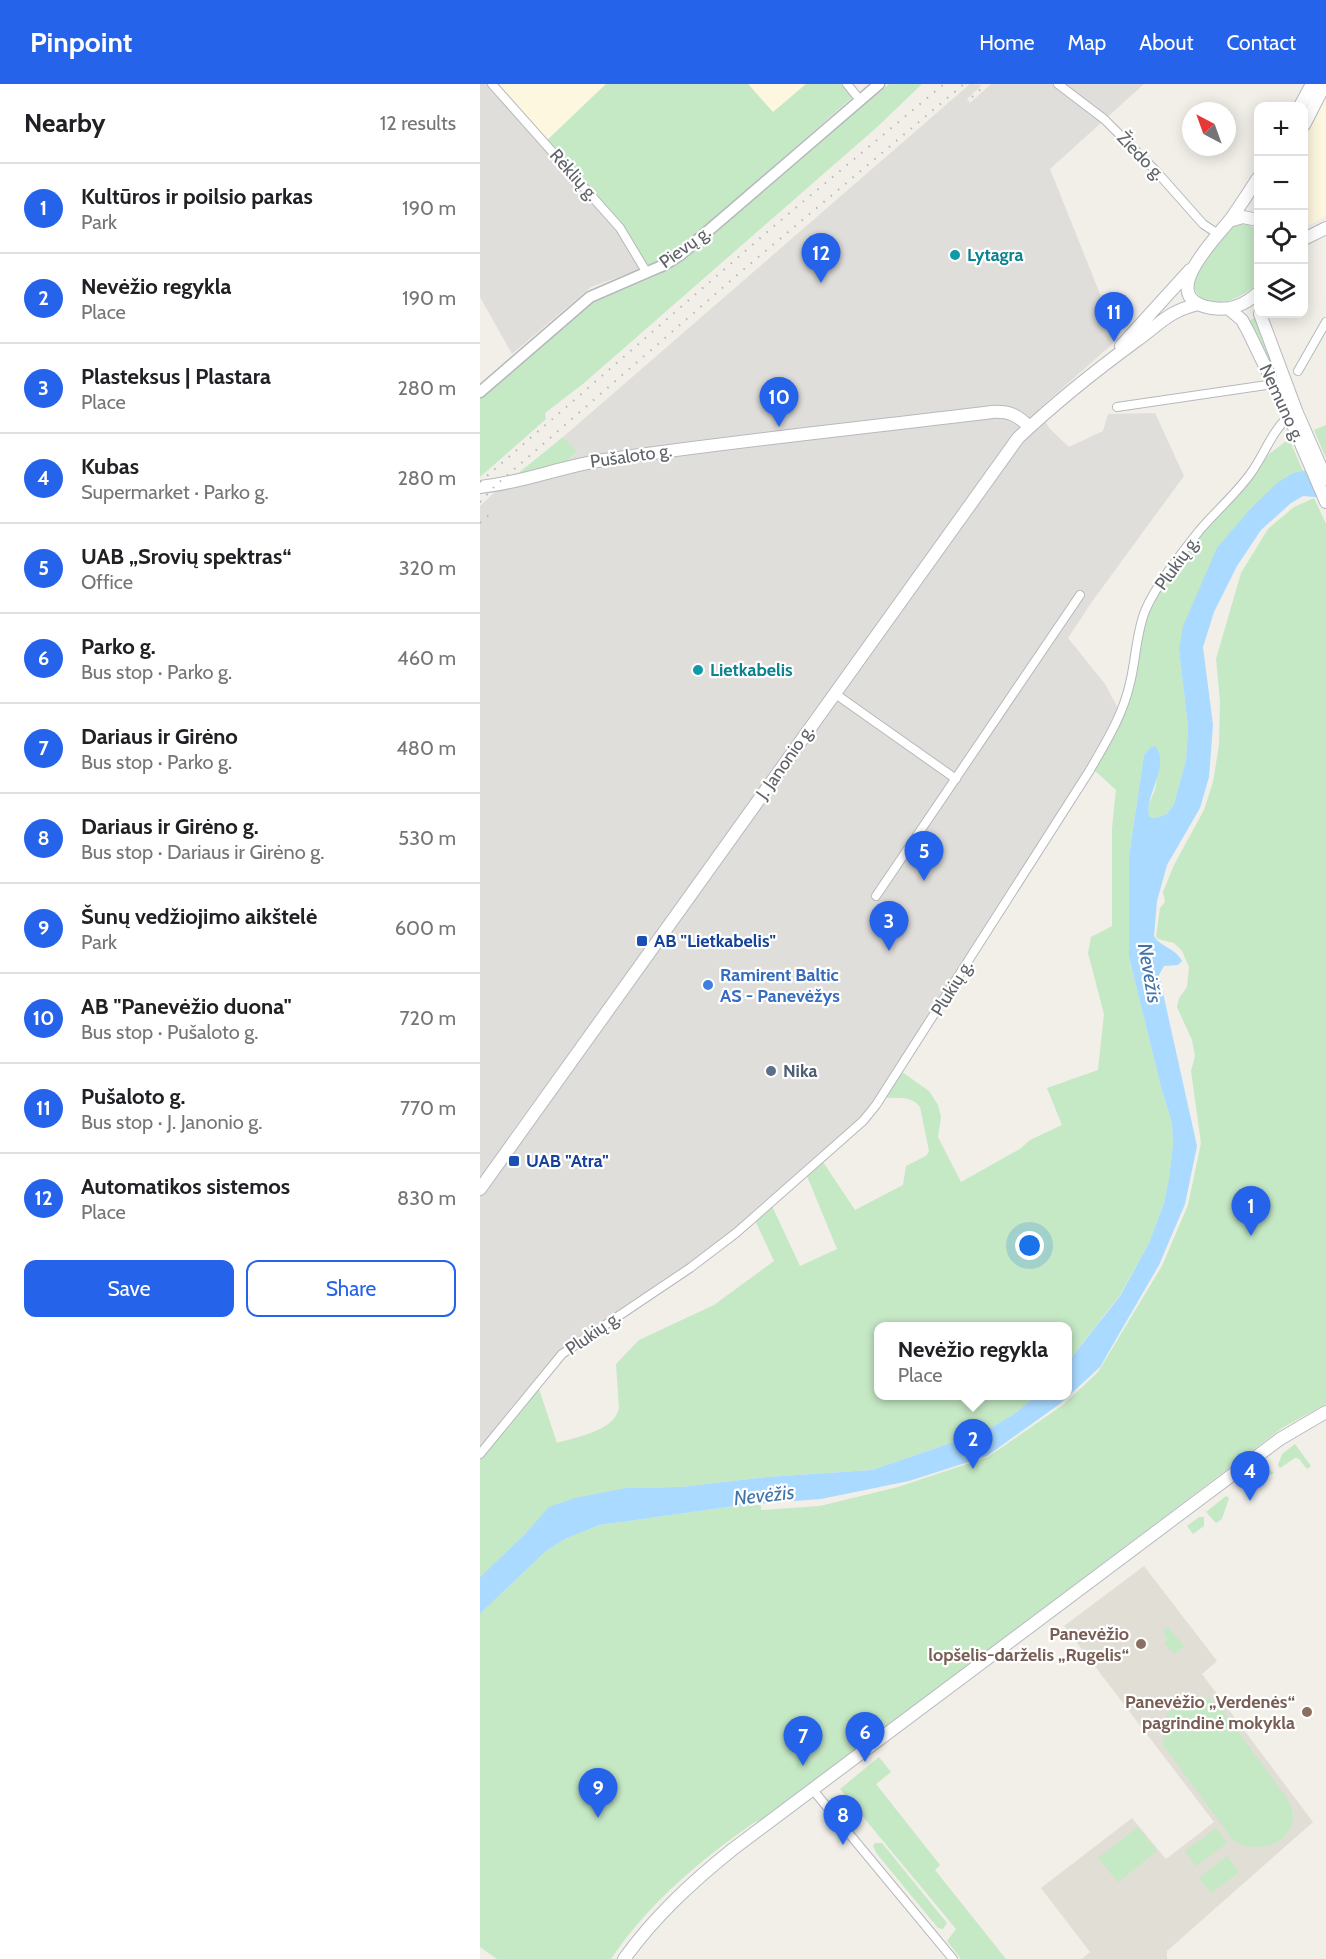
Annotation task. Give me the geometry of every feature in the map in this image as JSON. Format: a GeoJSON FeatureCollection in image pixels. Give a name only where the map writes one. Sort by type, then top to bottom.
{"type":"FeatureCollection","features":[{"type":"Feature","properties":{"kind":"main road"},"geometry":{"type":"LineString","coordinates":[[1302,102],[1312,84]]}},
{"type":"Feature","properties":{"kind":"main road"},"geometry":{"type":"LineString","coordinates":[[1308,117],[1325,84]]}},
{"type":"Feature","properties":{"kind":"main road","name":"J. Janonio g."},"geometry":{"type":"LineString","coordinates":[[1113,357],[1131,334],[1193,267],[1254,184]]}},
{"type":"Feature","properties":{"kind":"main road"},"geometry":{"type":"LineString","coordinates":[[1229,221],[1244,218],[1254,219]]}},
{"type":"Feature","properties":{"kind":"main road"},"geometry":{"type":"LineString","coordinates":[[1308,237],[1326,228]]}},
{"type":"Feature","properties":{"kind":"main road"},"geometry":{"type":"LineString","coordinates":[[1193,267],[1188,289],[1191,297],[1198,304],[1229,309],[1254,296]]}},
{"type":"Feature","properties":{"kind":"main road","name":"J. Janonio g."},"geometry":{"type":"LineString","coordinates":[[480,1189],[1018,438],[1113,357],[1168,316],[1181,308],[1198,304]]}},
{"type":"Feature","properties":{"kind":"main road","name":"Nemuno g."},"geometry":{"type":"LineString","coordinates":[[1229,309],[1242,320],[1326,479]]}},
{"type":"Feature","properties":{"kind":"main road","name":"Nemuno g."},"geometry":{"type":"LineString","coordinates":[[1261,318],[1293,415],[1326,502]]}},
{"type":"Feature","properties":{"kind":"main road","name":"Pušaloto g."},"geometry":{"type":"LineString","coordinates":[[480,487],[509,483],[591,462],[689,447],[992,412],[1016,415],[1029,427]]}},
{"type":"Feature","properties":{"kind":"main road"},"geometry":{"type":"LineString","coordinates":[[624,1959],[656,1919],[688,1886],[733,1849],[1280,1439],[1326,1412]]}},
{"type":"Feature","properties":{"kind":"street","name":"Rėklių g."},"geometry":{"type":"LineString","coordinates":[[492,84],[620,228],[647,273]]}},
{"type":"Feature","properties":{"kind":"street"},"geometry":{"type":"LineString","coordinates":[[847,84],[860,100]]}},
{"type":"Feature","properties":{"kind":"street","name":"Pievų g."},"geometry":{"type":"LineString","coordinates":[[480,392],[590,297],[647,273],[680,255],[879,84]]}},
{"type":"Feature","properties":{"kind":"street","name":"Žiedo g."},"geometry":{"type":"LineString","coordinates":[[1058,84],[1104,119],[1156,171],[1203,224],[1218,234]]}},
{"type":"Feature","properties":{"kind":"street"},"geometry":{"type":"LineString","coordinates":[[1298,370],[1326,322]]}},
{"type":"Feature","properties":{"kind":"street"},"geometry":{"type":"LineString","coordinates":[[1118,407],[1274,384]]}},
{"type":"Feature","properties":{"kind":"street","name":"Plukių g."},"geometry":{"type":"LineString","coordinates":[[480,1454],[562,1354],[690,1268],[736,1233],[863,1121],[876,1105],[1090,771],[1112,732],[1120,717],[1131,682],[1138,634],[1145,611],[1155,593],[1199,532],[1252,473],[1281,424],[1293,415]]}},
{"type":"Feature","properties":{"kind":"street"},"geometry":{"type":"LineString","coordinates":[[876,896],[1080,595]]}},
{"type":"Feature","properties":{"kind":"street"},"geometry":{"type":"LineString","coordinates":[[834,693],[956,779]]}},
{"type":"Feature","properties":{"kind":"street"},"geometry":{"type":"LineString","coordinates":[[813,1790],[953,1959]]}},
{"type":"Feature","properties":{"kind":"shaded area"},"geometry":{"type":"Polygon","coordinates":[[[480,84],[487,84],[614,226],[641,269],[591,287],[512,354],[480,297],[480,84]]]}},
{"type":"Feature","properties":{"kind":"shaded area"},"geometry":{"type":"Polygon","coordinates":[[[487,84],[606,84],[542,145],[487,84]]]}},
{"type":"Feature","properties":{"kind":"shaded area"},"geometry":{"type":"Polygon","coordinates":[[[748,84],[806,84],[773,112],[748,84]]]}},
{"type":"Feature","properties":{"kind":"shaded area"},"geometry":{"type":"Polygon","coordinates":[[[970,84],[982,85],[967,99],[970,103],[991,84],[1144,84],[1050,169],[1118,339],[1039,409],[1049,428],[1069,447],[1103,431],[1108,414],[1155,413],[1184,476],[1068,638],[1105,684],[1122,716],[870,1120],[728,1242],[561,1359],[506,1430],[480,1457],[480,506],[495,492],[544,480],[577,453],[563,437],[970,84]]]}},
{"type":"Feature","properties":{"kind":"shaded area"},"geometry":{"type":"Polygon","coordinates":[[[1326,91],[1326,216],[1308,226],[1308,156],[1308,127],[1326,91]]]}},
{"type":"Feature","properties":{"kind":"shaded area"},"geometry":{"type":"Polygon","coordinates":[[[1144,1566],[1217,1661],[1202,1674],[1313,1822],[1167,1951],[1167,1959],[1082,1959],[1090,1952],[1041,1888],[1132,1818],[1166,1859],[1214,1822],[1064,1626],[1144,1566]]]}},
{"type":"Feature","properties":{"kind":"green space"},"geometry":{"type":"Polygon","coordinates":[[[606,84],[748,84],[773,112],[806,84],[847,84],[856,94],[677,251],[641,269],[614,226],[542,145],[606,84]]]}},
{"type":"Feature","properties":{"kind":"green space"},"geometry":{"type":"Polygon","coordinates":[[[889,84],[922,84],[876,128],[584,383],[545,413],[546,419],[480,477],[480,397],[501,382],[592,303],[658,275],[677,264],[889,84]]]}},
{"type":"Feature","properties":{"kind":"green space"},"geometry":{"type":"Polygon","coordinates":[[[1246,224],[1254,227],[1254,286],[1234,299],[1216,302],[1207,300],[1199,296],[1193,287],[1196,271],[1228,229],[1246,224]]]}},
{"type":"Feature","properties":{"kind":"green space"},"geometry":{"type":"Polygon","coordinates":[[[1255,318],[1281,388],[1248,321],[1255,318]]]}},
{"type":"Feature","properties":{"kind":"green space"},"geometry":{"type":"Polygon","coordinates":[[[1326,425],[1326,458],[1314,430],[1326,425]]]}},
{"type":"Feature","properties":{"kind":"green space"},"geometry":{"type":"Polygon","coordinates":[[[563,437],[577,452],[566,462],[511,479],[563,437]]]}},
{"type":"Feature","properties":{"kind":"green space"},"geometry":{"type":"Polygon","coordinates":[[[1289,439],[1303,471],[1293,473],[1277,484],[1250,509],[1218,548],[1179,650],[1188,727],[1186,760],[1174,804],[1167,814],[1156,818],[1150,817],[1148,813],[1157,780],[1155,746],[1144,755],[1129,856],[1129,957],[1172,1123],[1173,1144],[1164,1203],[1149,1243],[1120,1295],[1072,1357],[1072,1322],[874,1322],[874,1400],[1030,1400],[1017,1412],[986,1431],[872,1470],[767,1477],[681,1487],[626,1488],[549,1508],[480,1577],[480,1457],[506,1430],[539,1389],[557,1443],[594,1432],[610,1422],[616,1416],[619,1408],[616,1364],[639,1340],[714,1305],[774,1261],[755,1220],[772,1206],[800,1266],[837,1249],[807,1176],[823,1162],[855,1210],[903,1185],[906,1166],[926,1156],[929,1151],[920,1107],[917,1103],[909,1099],[885,1098],[902,1072],[929,1091],[938,1105],[941,1117],[938,1137],[961,1182],[1020,1149],[1030,1140],[1062,1125],[1047,1088],[1098,1070],[1104,1014],[1088,953],[1091,937],[1112,926],[1112,828],[1116,790],[1094,770],[1122,716],[1148,611],[1202,533],[1269,454],[1289,439]]]}},
{"type":"Feature","properties":{"kind":"green space"},"geometry":{"type":"Polygon","coordinates":[[[1314,498],[1326,524],[1326,1404],[1282,1428],[761,1821],[755,1822],[695,1867],[642,1919],[611,1959],[497,1959],[480,1947],[480,1614],[546,1551],[567,1538],[600,1525],[742,1505],[761,1505],[761,1510],[820,1506],[898,1487],[988,1457],[1068,1400],[1072,1400],[1072,1397],[1098,1372],[1162,1266],[1188,1205],[1201,1143],[1191,1071],[1195,1056],[1192,1040],[1177,1007],[1179,998],[1187,987],[1189,967],[1182,951],[1174,943],[1156,937],[1160,908],[1165,902],[1163,892],[1174,865],[1204,810],[1213,782],[1219,745],[1220,701],[1216,659],[1241,573],[1268,529],[1294,507],[1314,498]]]}},
{"type":"Feature","properties":{"kind":"green space"},"geometry":{"type":"Polygon","coordinates":[[[1295,1444],[1311,1466],[1307,1469],[1299,1459],[1295,1458],[1280,1468],[1278,1465],[1282,1454],[1295,1444]]]}},
{"type":"Feature","properties":{"kind":"green space"},"geometry":{"type":"Polygon","coordinates":[[[1262,1469],[1274,1472],[1254,1487],[1250,1485],[1244,1487],[1242,1484],[1262,1469]]]}},
{"type":"Feature","properties":{"kind":"green space"},"geometry":{"type":"Polygon","coordinates":[[[1226,1496],[1229,1498],[1222,1519],[1216,1523],[1206,1512],[1226,1496]]]}},
{"type":"Feature","properties":{"kind":"green space"},"geometry":{"type":"Polygon","coordinates":[[[1199,1517],[1204,1517],[1204,1526],[1193,1534],[1187,1526],[1199,1517]]]}},
{"type":"Feature","properties":{"kind":"green space"},"geometry":{"type":"Polygon","coordinates":[[[1168,1627],[1184,1646],[1174,1654],[1164,1643],[1168,1639],[1162,1631],[1168,1627]]]}},
{"type":"Feature","properties":{"kind":"green space"},"geometry":{"type":"Polygon","coordinates":[[[1194,1696],[1207,1698],[1220,1707],[1287,1798],[1293,1816],[1291,1827],[1279,1841],[1261,1847],[1251,1847],[1233,1840],[1163,1745],[1165,1717],[1180,1701],[1194,1696]]]}},
{"type":"Feature","properties":{"kind":"green space"},"geometry":{"type":"Polygon","coordinates":[[[879,1757],[891,1772],[876,1784],[940,1865],[935,1870],[1006,1959],[961,1959],[947,1941],[956,1929],[840,1789],[879,1757]]]}},
{"type":"Feature","properties":{"kind":"green space"},"geometry":{"type":"Polygon","coordinates":[[[1138,1827],[1157,1851],[1118,1882],[1098,1858],[1138,1827]]]}},
{"type":"Feature","properties":{"kind":"green space"},"geometry":{"type":"Polygon","coordinates":[[[1216,1828],[1227,1843],[1196,1866],[1185,1851],[1216,1828]]]}},
{"type":"Feature","properties":{"kind":"green space"},"geometry":{"type":"Polygon","coordinates":[[[875,1843],[882,1843],[947,1923],[943,1929],[938,1928],[877,1854],[873,1846],[875,1843]]]}},
{"type":"Feature","properties":{"kind":"green space"},"geometry":{"type":"Polygon","coordinates":[[[1227,1856],[1239,1872],[1211,1893],[1199,1878],[1227,1856]]]}},
{"type":"Feature","properties":{"kind":"water","name":"Nevėžis"},"geometry":{"type":"Polygon","coordinates":[[[1326,466],[1326,498],[1303,496],[1291,503],[1261,530],[1237,566],[1214,612],[1203,647],[1213,725],[1209,777],[1200,808],[1167,865],[1157,901],[1154,936],[1160,943],[1176,953],[1182,961],[1178,965],[1164,966],[1159,975],[1197,1146],[1185,1204],[1159,1265],[1100,1367],[1072,1393],[1072,1357],[1120,1296],[1149,1243],[1164,1203],[1173,1144],[1172,1123],[1129,957],[1129,856],[1144,755],[1155,746],[1159,754],[1159,773],[1148,810],[1150,817],[1156,818],[1167,814],[1174,804],[1186,760],[1188,727],[1179,650],[1183,626],[1217,548],[1250,509],[1277,483],[1293,473],[1326,466]]]}},
{"type":"Feature","properties":{"kind":"water","name":"Nevėžis"},"geometry":{"type":"Polygon","coordinates":[[[1030,1400],[1064,1400],[987,1456],[909,1481],[821,1499],[742,1505],[600,1525],[567,1538],[546,1551],[480,1614],[480,1577],[525,1534],[549,1507],[575,1498],[626,1488],[681,1487],[767,1477],[872,1470],[986,1431],[1017,1412],[1030,1400]]]}},
{"type":"Feature","properties":{"kind":"railway"},"geometry":{"type":"LineString","coordinates":[[480,482],[774,226],[944,84]]}},
{"type":"Feature","properties":{"kind":"railway"},"geometry":{"type":"LineString","coordinates":[[480,502],[496,485],[743,270],[964,84]]}},
{"type":"Feature","properties":{"kind":"railway"},"geometry":{"type":"LineString","coordinates":[[972,97],[986,84]]}},
{"type":"Feature","properties":{"kind":"railway"},"geometry":{"type":"LineString","coordinates":[[480,523],[489,515]]}},
{"type":"Feature","properties":{"kind":"place","name":"Lytagra"},"geometry":{"type":"Point","coordinates":[955,255]}},
{"type":"Feature","properties":{"kind":"place","name":"Automatikos sistemos"},"geometry":{"type":"Point","coordinates":[821,283]}},
{"type":"Feature","properties":{"kind":"place","name":"Pušaloto g."},"geometry":{"type":"Point","coordinates":[1114,342]}},
{"type":"Feature","properties":{"kind":"place","name":"AB \"Panevėžio duona\""},"geometry":{"type":"Point","coordinates":[779,427]}},
{"type":"Feature","properties":{"kind":"place","name":"Lietkabelis"},"geometry":{"type":"Point","coordinates":[698,670]}},
{"type":"Feature","properties":{"kind":"place","name":"UAB „Srovių spektras“"},"geometry":{"type":"Point","coordinates":[924,881]}},
{"type":"Feature","properties":{"kind":"place","name":"AB \"Lietkabelis\""},"geometry":{"type":"Point","coordinates":[642,941]}},
{"type":"Feature","properties":{"kind":"place","name":"Plasteksus | Plastara"},"geometry":{"type":"Point","coordinates":[889,951]}},
{"type":"Feature","properties":{"kind":"place","name":"Ramirent Baltic AS - Panevėžys"},"geometry":{"type":"Point","coordinates":[708,985]}},
{"type":"Feature","properties":{"kind":"place","name":"Nika"},"geometry":{"type":"Point","coordinates":[771,1071]}},
{"type":"Feature","properties":{"kind":"place","name":"UAB \"Atra\""},"geometry":{"type":"Point","coordinates":[514,1161]}},
{"type":"Feature","properties":{"kind":"place","name":"Kultūros ir poilsio parkas"},"geometry":{"type":"Point","coordinates":[1251,1236]}},
{"type":"Feature","properties":{"kind":"place","name":"Nevėžio regykla"},"geometry":{"type":"Point","coordinates":[973,1469]}},
{"type":"Feature","properties":{"kind":"place","name":"Kubas"},"geometry":{"type":"Point","coordinates":[1250,1501]}},
{"type":"Feature","properties":{"kind":"place","name":"Panevėžio lopšelis-darželis „Rugelis“"},"geometry":{"type":"Point","coordinates":[1141,1644]}},
{"type":"Feature","properties":{"kind":"place","name":"Panevėžio „Verdenės“ pagrindinė mokykla"},"geometry":{"type":"Point","coordinates":[1307,1712]}},
{"type":"Feature","properties":{"kind":"place","name":"Parko g."},"geometry":{"type":"Point","coordinates":[865,1762]}},
{"type":"Feature","properties":{"kind":"place","name":"Dariaus ir Girėno"},"geometry":{"type":"Point","coordinates":[803,1766]}},
{"type":"Feature","properties":{"kind":"place","name":"Šunų vedžiojimo aikštelė"},"geometry":{"type":"Point","coordinates":[598,1818]}},
{"type":"Feature","properties":{"kind":"place","name":"Dariaus ir Girėno g."},"geometry":{"type":"Point","coordinates":[843,1845]}}]}
